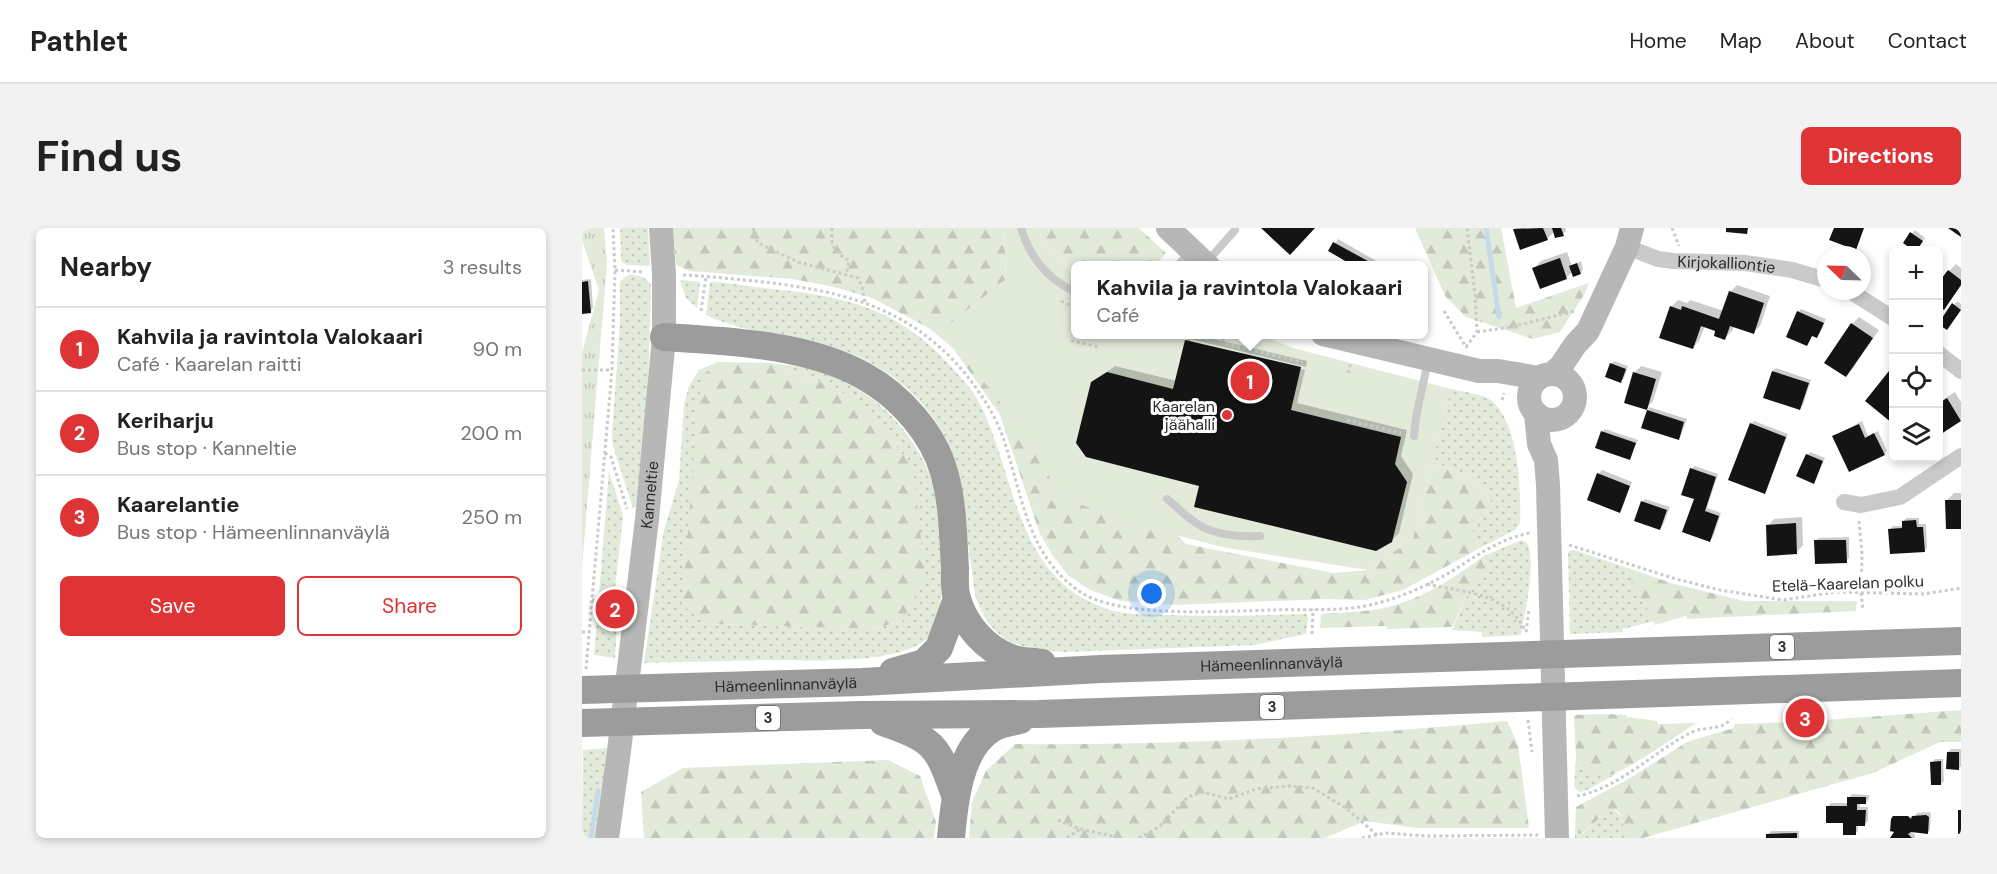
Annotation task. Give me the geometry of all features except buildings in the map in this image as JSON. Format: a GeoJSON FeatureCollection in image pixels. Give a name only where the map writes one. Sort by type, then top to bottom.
{"type":"FeatureCollection","features":[{"type":"Feature","properties":{"kind":"highway"},"geometry":{"type":"LineString","coordinates":[[664,337],[760,346],[824,359],[865,377],[900,404],[925,432],[935,450],[944,472],[951,505],[957,599],[971,627],[983,641],[999,653],[1013,659],[1101,669]]}},
{"type":"Feature","properties":{"kind":"highway"},"geometry":{"type":"LineString","coordinates":[[862,682],[924,663],[939,648],[957,599]]}},
{"type":"Feature","properties":{"kind":"highway","name":"Hämeenlinnanväylä"},"geometry":{"type":"LineString","coordinates":[[582,690],[862,682],[1101,669],[1961,641]]}},
{"type":"Feature","properties":{"kind":"highway","name":"Hämeenlinnanväylä"},"geometry":{"type":"LineString","coordinates":[[582,723],[861,715],[1040,714],[1961,683]]}},
{"type":"Feature","properties":{"kind":"highway"},"geometry":{"type":"LineString","coordinates":[[951,838],[955,795],[973,748],[981,737],[994,727],[1040,714]]}},
{"type":"Feature","properties":{"kind":"highway"},"geometry":{"type":"LineString","coordinates":[[861,715],[917,734],[935,748],[946,769],[955,795]]}},
{"type":"Feature","properties":{"kind":"main road","name":"Kanneltie"},"geometry":{"type":"LineString","coordinates":[[607,838],[647,519],[664,337],[661,228]]}},
{"type":"Feature","properties":{"kind":"main road"},"geometry":{"type":"LineString","coordinates":[[1168,228],[1195,261]]}},
{"type":"Feature","properties":{"kind":"main road"},"geometry":{"type":"LineString","coordinates":[[1546,460],[1539,444],[1530,393],[1533,384],[1561,366],[1575,345],[1584,321],[1629,238]]}},
{"type":"Feature","properties":{"kind":"main road"},"geometry":{"type":"LineString","coordinates":[[1574,388],[1589,349],[1584,321]]}},
{"type":"Feature","properties":{"kind":"main road"},"geometry":{"type":"LineString","coordinates":[[1343,339],[1479,371],[1498,370],[1565,378],[1574,388],[1576,397],[1574,406],[1569,414],[1548,420],[1534,410],[1521,395],[1496,384],[1479,371]]}},
{"type":"Feature","properties":{"kind":"main road"},"geometry":{"type":"LineString","coordinates":[[1548,837],[1550,544],[1546,460],[1561,418]]}},
{"type":"Feature","properties":{"kind":"main road","name":"Kanneltie"},"geometry":{"type":"LineString","coordinates":[[618,759],[621,838]]}},
{"type":"Feature","properties":{"kind":"street","name":"Kirjokalliontie"},"geometry":{"type":"LineString","coordinates":[[1629,238],[1665,260],[1755,264],[1792,270],[1817,277]]}},
{"type":"Feature","properties":{"kind":"street"},"geometry":{"type":"LineString","coordinates":[[1864,300],[1889,316]]}},
{"type":"Feature","properties":{"kind":"street"},"geometry":{"type":"LineString","coordinates":[[1939,354],[1961,371]]}},
{"type":"Feature","properties":{"kind":"street"},"geometry":{"type":"LineString","coordinates":[[1853,503],[1899,497],[1961,456]]}},
{"type":"Feature","properties":{"kind":"lane"},"geometry":{"type":"LineString","coordinates":[[1021,228],[1038,263],[1049,276],[1071,290]]}},
{"type":"Feature","properties":{"kind":"lane"},"geometry":{"type":"LineString","coordinates":[[1195,261],[1235,230]]}},
{"type":"Feature","properties":{"kind":"lane"},"geometry":{"type":"LineString","coordinates":[[1414,436],[1429,360]]}},
{"type":"Feature","properties":{"kind":"lane"},"geometry":{"type":"LineString","coordinates":[[1167,499],[1193,521],[1208,530],[1246,537],[1260,536]]}},
{"type":"Feature","properties":{"kind":"path"},"geometry":{"type":"LineString","coordinates":[[582,632],[590,632],[612,370],[615,270],[613,228]]}},
{"type":"Feature","properties":{"kind":"path"},"geometry":{"type":"LineString","coordinates":[[753,228],[758,243],[798,262],[858,278],[865,302]]}},
{"type":"Feature","properties":{"kind":"path"},"geometry":{"type":"LineString","coordinates":[[832,228],[835,251],[849,261],[846,274]]}},
{"type":"Feature","properties":{"kind":"path"},"geometry":{"type":"LineString","coordinates":[[1444,311],[1466,347],[1477,333],[1467,228]]}},
{"type":"Feature","properties":{"kind":"path"},"geometry":{"type":"LineString","coordinates":[[1672,228],[1682,253]]}},
{"type":"Feature","properties":{"kind":"path"},"geometry":{"type":"LineString","coordinates":[[615,270],[648,273]]}},
{"type":"Feature","properties":{"kind":"path"},"geometry":{"type":"LineString","coordinates":[[679,274],[805,287],[865,302],[891,313],[932,340],[950,355],[981,394],[1003,437],[1020,500],[1036,541],[1055,570],[1081,593],[1097,601],[1131,609],[1207,611],[1358,607],[1397,598],[1427,584],[1498,542],[1532,532]]}},
{"type":"Feature","properties":{"kind":"path"},"geometry":{"type":"LineString","coordinates":[[701,311],[706,276]]}},
{"type":"Feature","properties":{"kind":"path"},"geometry":{"type":"LineString","coordinates":[[1477,333],[1511,327],[1584,321]]}},
{"type":"Feature","properties":{"kind":"path"},"geometry":{"type":"LineString","coordinates":[[1222,339],[1227,344],[1303,362]]}},
{"type":"Feature","properties":{"kind":"path"},"geometry":{"type":"LineString","coordinates":[[1071,341],[1099,347]]}},
{"type":"Feature","properties":{"kind":"path"},"geometry":{"type":"LineString","coordinates":[[1348,373],[1352,357]]}},
{"type":"Feature","properties":{"kind":"path"},"geometry":{"type":"LineString","coordinates":[[582,370],[612,370]]}},
{"type":"Feature","properties":{"kind":"path"},"geometry":{"type":"LineString","coordinates":[[1347,420],[1414,436]]}},
{"type":"Feature","properties":{"kind":"path"},"geometry":{"type":"LineString","coordinates":[[605,453],[611,457],[629,516]]}},
{"type":"Feature","properties":{"kind":"path"},"geometry":{"type":"LineString","coordinates":[[1853,503],[1859,515],[1863,609]]}},
{"type":"Feature","properties":{"kind":"path","name":"Etelä-Kaarelan polku"},"geometry":{"type":"LineString","coordinates":[[1563,544],[1676,579],[1720,590],[1783,600],[1836,592],[1924,594],[1961,588]]}},
{"type":"Feature","properties":{"kind":"path"},"geometry":{"type":"LineString","coordinates":[[1427,584],[1464,591],[1503,605],[1518,617],[1526,632]]}},
{"type":"Feature","properties":{"kind":"path"},"geometry":{"type":"LineString","coordinates":[[592,600],[613,602]]}},
{"type":"Feature","properties":{"kind":"path"},"geometry":{"type":"LineString","coordinates":[[1312,634],[1313,609]]}},
{"type":"Feature","properties":{"kind":"path"},"geometry":{"type":"LineString","coordinates":[[1572,797],[1588,794],[1624,775],[1694,731],[1726,725],[1731,719]]}},
{"type":"Feature","properties":{"kind":"path"},"geometry":{"type":"LineString","coordinates":[[1139,838],[1159,827],[1188,797],[1202,792],[1229,799],[1256,789],[1290,786],[1313,788],[1347,809],[1377,835]]}},
{"type":"Feature","properties":{"kind":"path"},"geometry":{"type":"LineString","coordinates":[[1058,820],[1080,829],[1121,838]]}},
{"type":"Feature","properties":{"kind":"path"},"geometry":{"type":"LineString","coordinates":[[1067,838],[1080,829]]}},
{"type":"Feature","properties":{"kind":"path"},"geometry":{"type":"LineString","coordinates":[[1362,838],[1386,833],[1427,836],[1548,837]]}},
{"type":"Feature","properties":{"kind":"green space"},"geometry":{"type":"Polygon","coordinates":[[[582,228],[604,228],[607,263],[582,567],[582,353],[599,290],[582,240],[582,228]]]}},
{"type":"Feature","properties":{"kind":"green space"},"geometry":{"type":"Polygon","coordinates":[[[620,228],[648,228],[650,266],[627,265],[621,261],[620,228]]]}},
{"type":"Feature","properties":{"kind":"green space"},"geometry":{"type":"Polygon","coordinates":[[[673,228],[1004,228],[1006,279],[1155,513],[1186,544],[1333,573],[1368,570],[1413,538],[1432,463],[1468,476],[1481,488],[1493,505],[1472,529],[1480,548],[1403,590],[1365,600],[1324,599],[1174,605],[1121,601],[1090,590],[1068,575],[1040,534],[1000,415],[953,348],[929,328],[872,298],[834,287],[793,279],[690,271],[676,265],[673,228]]]}},
{"type":"Feature","properties":{"kind":"green space","name":"Kaarelan jäähalli"},"geometry":{"type":"Polygon","coordinates":[[[1004,228],[1037,228],[1052,253],[1071,268],[1071,339],[1271,339],[1293,348],[1451,389],[1413,538],[1368,570],[1227,548],[1123,522],[1059,495],[1030,441],[943,329],[1006,279],[1004,228]]]}},
{"type":"Feature","properties":{"kind":"green space"},"geometry":{"type":"Polygon","coordinates":[[[1037,228],[1139,228],[1166,253],[1159,261],[1071,261],[1071,268],[1052,253],[1037,228]]]}},
{"type":"Feature","properties":{"kind":"green space"},"geometry":{"type":"Polygon","coordinates":[[[1415,228],[1501,228],[1516,308],[1589,283],[1584,295],[1560,332],[1533,339],[1466,317],[1445,296],[1415,228]]]}},
{"type":"Feature","properties":{"kind":"green space"},"geometry":{"type":"Polygon","coordinates":[[[631,274],[643,277],[651,284],[648,393],[636,506],[633,508],[613,446],[612,435],[620,322],[620,282],[631,274]]]}},
{"type":"Feature","properties":{"kind":"green space"},"geometry":{"type":"Polygon","coordinates":[[[680,281],[700,282],[697,308],[686,298],[680,281]]]}},
{"type":"Feature","properties":{"kind":"green space"},"geometry":{"type":"Polygon","coordinates":[[[710,282],[811,294],[866,307],[907,328],[928,344],[962,378],[979,401],[1034,547],[1050,571],[1071,591],[1107,609],[1134,614],[1204,616],[1307,614],[1306,634],[1254,645],[1065,652],[1033,649],[1008,640],[989,624],[975,595],[958,470],[947,441],[921,402],[886,372],[844,351],[748,329],[706,315],[710,282]]]}},
{"type":"Feature","properties":{"kind":"green space"},"geometry":{"type":"Polygon","coordinates":[[[718,362],[704,374],[707,624],[872,629],[903,621],[836,388],[771,363],[802,367],[829,375],[868,396],[900,425],[924,462],[938,503],[941,587],[940,608],[935,627],[924,641],[910,649],[871,658],[644,663],[664,530],[679,480],[684,405],[689,386],[699,370],[718,362]]]}},
{"type":"Feature","properties":{"kind":"green space"},"geometry":{"type":"Polygon","coordinates":[[[718,362],[771,363],[836,388],[874,416],[913,467],[925,576],[903,621],[872,629],[707,624],[682,605],[698,405],[704,374],[718,362]]]}},
{"type":"Feature","properties":{"kind":"green space"},"geometry":{"type":"Polygon","coordinates":[[[1451,389],[1478,394],[1492,401],[1501,411],[1513,441],[1519,476],[1520,523],[1515,530],[1480,548],[1472,529],[1493,505],[1469,476],[1432,463],[1451,389]]]}},
{"type":"Feature","properties":{"kind":"green space"},"geometry":{"type":"Polygon","coordinates":[[[609,471],[623,516],[614,598],[599,595],[609,471]]]}},
{"type":"Feature","properties":{"kind":"green space"},"geometry":{"type":"Polygon","coordinates":[[[1521,540],[1526,542],[1531,560],[1521,635],[1482,637],[1482,632],[1452,630],[1467,596],[1490,570],[1484,556],[1521,540]]]}},
{"type":"Feature","properties":{"kind":"green space"},"geometry":{"type":"Polygon","coordinates":[[[1574,550],[1625,567],[1654,621],[1623,629],[1623,632],[1570,634],[1568,553],[1574,550]]]}},
{"type":"Feature","properties":{"kind":"green space"},"geometry":{"type":"Polygon","coordinates":[[[1484,556],[1490,570],[1467,596],[1452,627],[1320,628],[1321,614],[1371,610],[1399,604],[1433,589],[1484,556]]]}},
{"type":"Feature","properties":{"kind":"green space"},"geometry":{"type":"Polygon","coordinates":[[[1625,567],[1671,583],[1744,601],[1857,601],[1856,611],[1687,619],[1686,616],[1655,625],[1625,567]]]}},
{"type":"Feature","properties":{"kind":"green space"},"geometry":{"type":"Polygon","coordinates":[[[598,606],[613,606],[613,624],[617,625],[615,658],[594,655],[598,606]]]}},
{"type":"Feature","properties":{"kind":"green space"},"geometry":{"type":"Polygon","coordinates":[[[1961,710],[1961,742],[1940,742],[1873,773],[1643,838],[1625,838],[1619,812],[1614,809],[1608,811],[1580,834],[1575,832],[1576,807],[1630,778],[1687,742],[1734,728],[1734,724],[1799,722],[1961,710]]]}},
{"type":"Feature","properties":{"kind":"green space"},"geometry":{"type":"Polygon","coordinates":[[[1574,715],[1626,715],[1657,721],[1658,724],[1696,723],[1635,763],[1603,776],[1591,772],[1576,758],[1574,715]]]}},
{"type":"Feature","properties":{"kind":"green space"},"geometry":{"type":"Polygon","coordinates":[[[1507,721],[1518,745],[1529,828],[1418,828],[1365,821],[1325,838],[969,838],[972,802],[986,771],[1015,744],[1261,739],[1507,721]]]}},
{"type":"Feature","properties":{"kind":"green space"},"geometry":{"type":"Polygon","coordinates":[[[608,748],[598,838],[582,838],[583,750],[608,748]]]}},
{"type":"Feature","properties":{"kind":"green space"},"geometry":{"type":"Polygon","coordinates":[[[1576,758],[1594,773],[1605,775],[1618,773],[1579,792],[1574,786],[1576,758]]]}},
{"type":"Feature","properties":{"kind":"green space"},"geometry":{"type":"Polygon","coordinates":[[[888,760],[920,776],[936,822],[934,838],[644,838],[641,792],[683,768],[888,760]]]}},
{"type":"Feature","properties":{"kind":"green space"},"geometry":{"type":"Polygon","coordinates":[[[1610,809],[1620,816],[1625,838],[1575,838],[1575,832],[1581,834],[1610,809]]]}},
{"type":"Feature","properties":{"kind":"waterway"},"geometry":{"type":"LineString","coordinates":[[1486,228],[1499,317]]}},
{"type":"Feature","properties":{"kind":"waterway"},"geometry":{"type":"LineString","coordinates":[[591,838],[598,791]]}},
{"type":"Feature","properties":{"kind":"place","name":"Kahvila ja ravintola Valokaari"},"geometry":{"type":"Point","coordinates":[1250,381]}},
{"type":"Feature","properties":{"kind":"place","name":"Kaarelan jäähalli"},"geometry":{"type":"Point","coordinates":[1227,415]}},
{"type":"Feature","properties":{"kind":"place","name":"Keriharju"},"geometry":{"type":"Point","coordinates":[615,609]}},
{"type":"Feature","properties":{"kind":"place","name":"Kaarelantie"},"geometry":{"type":"Point","coordinates":[1805,718]}}]}
